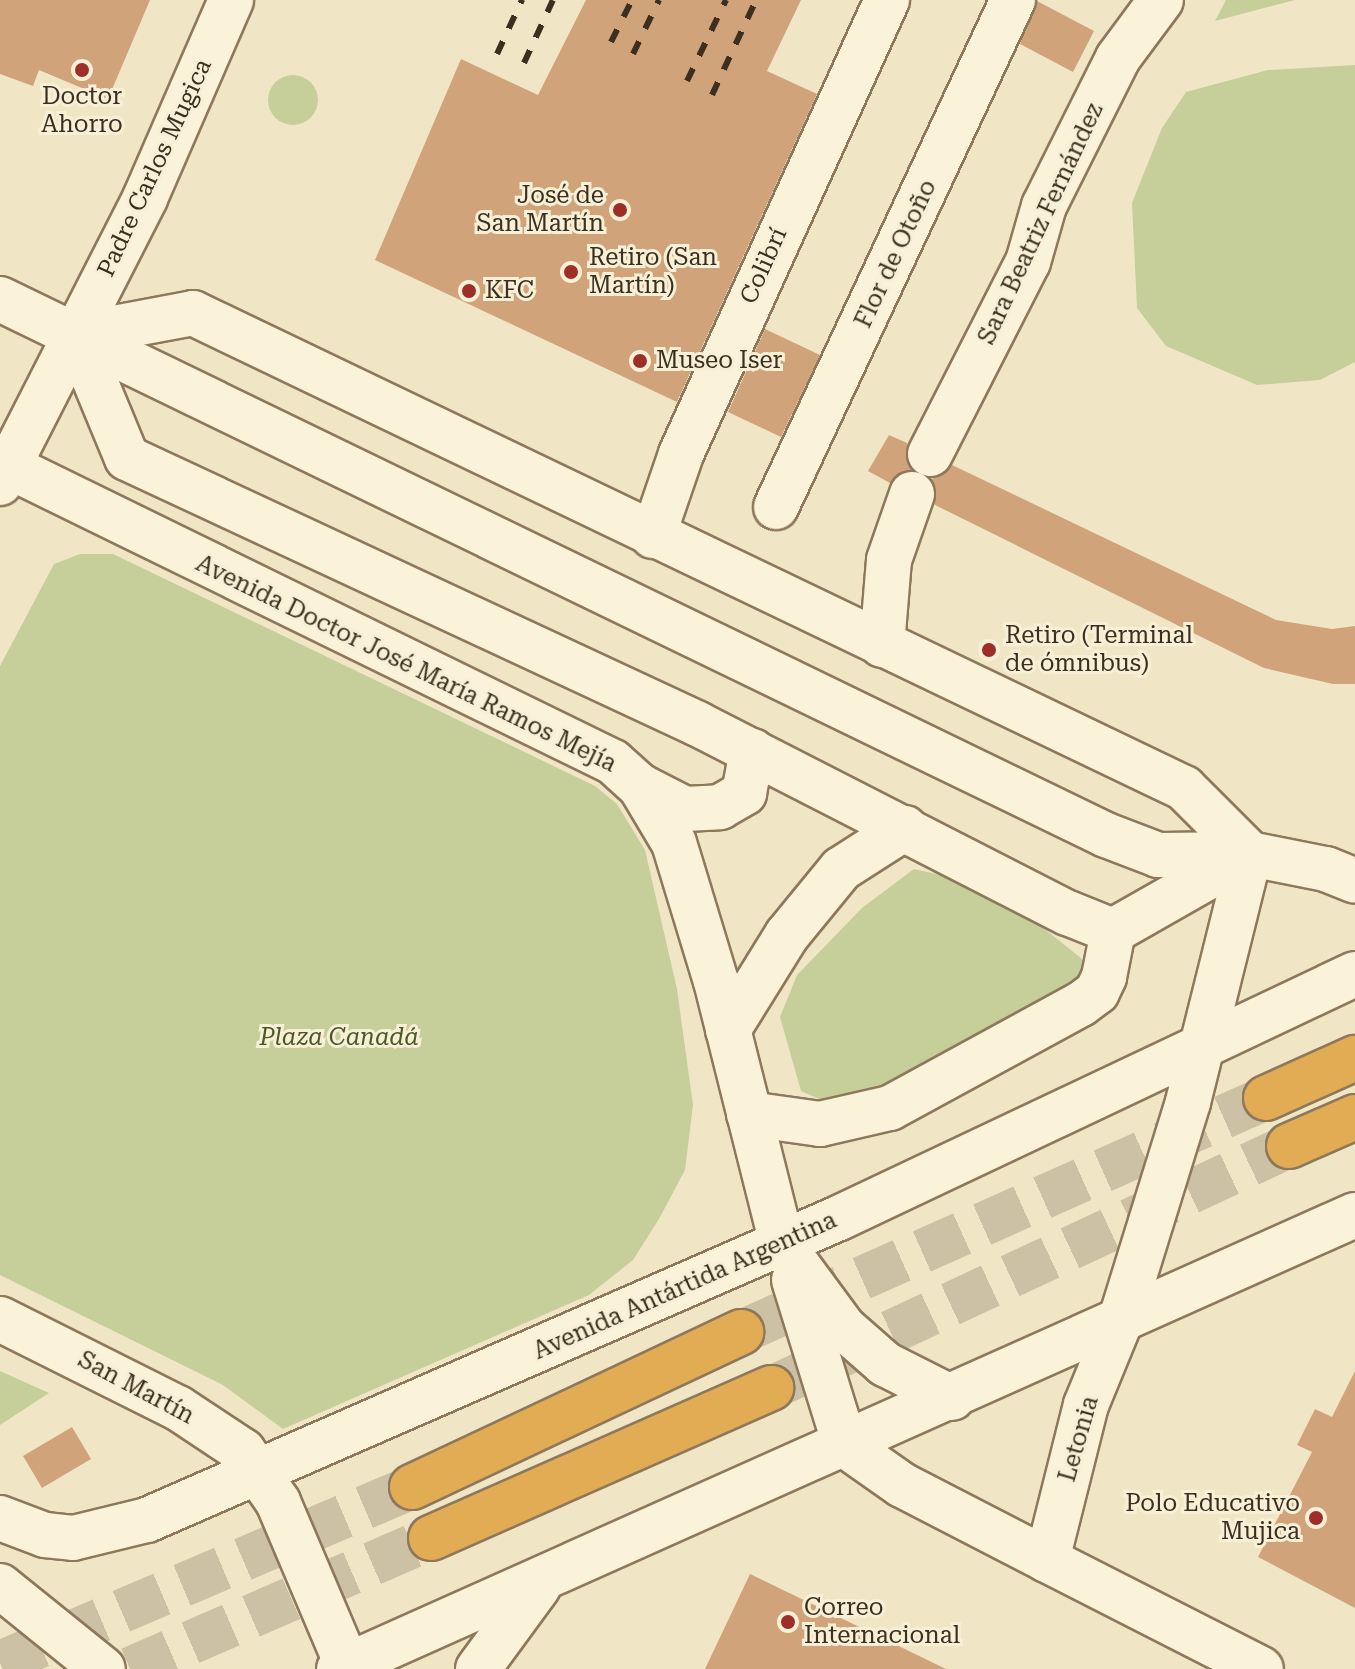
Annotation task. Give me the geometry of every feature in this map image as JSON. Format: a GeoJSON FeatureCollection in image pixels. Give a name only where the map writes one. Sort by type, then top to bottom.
{"type":"FeatureCollection","features":[{"type":"Feature","properties":{"kind":"highway"},"geometry":{"type":"LineString","coordinates":[[1266,1098],[1355,1058]]}},
{"type":"Feature","properties":{"kind":"highway"},"geometry":{"type":"LineString","coordinates":[[1289,1146],[1355,1117]]}},
{"type":"Feature","properties":{"kind":"highway"},"geometry":{"type":"LineString","coordinates":[[412,1487],[741,1332]]}},
{"type":"Feature","properties":{"kind":"highway"},"geometry":{"type":"LineString","coordinates":[[431,1538],[771,1388]]}},
{"type":"Feature","properties":{"kind":"main road","name":"Padre Carlos Mugica"},"geometry":{"type":"LineString","coordinates":[[3,471],[145,198],[231,0]]}},
{"type":"Feature","properties":{"kind":"main road","name":"Colibrí"},"geometry":{"type":"LineString","coordinates":[[653,536],[681,454],[887,0]]}},
{"type":"Feature","properties":{"kind":"main road","name":"Flor de Otoño"},"geometry":{"type":"LineString","coordinates":[[776,507],[1013,0]]}},
{"type":"Feature","properties":{"kind":"main road","name":"Sara Beatriz Fernández"},"geometry":{"type":"LineString","coordinates":[[930,454],[1028,262],[1044,206],[1118,58],[1161,0]]}},
{"type":"Feature","properties":{"kind":"main road"},"geometry":{"type":"LineString","coordinates":[[0,299],[1106,835],[1158,855],[1250,854],[1326,869],[1355,881]]}},
{"type":"Feature","properties":{"kind":"main road"},"geometry":{"type":"LineString","coordinates":[[76,335],[193,313],[1184,788],[1250,854]]}},
{"type":"Feature","properties":{"kind":"main road"},"geometry":{"type":"LineString","coordinates":[[76,335],[127,458],[752,751],[1113,931]]}},
{"type":"Feature","properties":{"kind":"main road","name":"Avenida Doctor José María Ramos Mejía"},"geometry":{"type":"LineString","coordinates":[[3,471],[613,762],[640,786],[674,843],[728,1030],[782,1244],[844,1328],[885,1364],[952,1398]]}},
{"type":"Feature","properties":{"kind":"main road"},"geometry":{"type":"LineString","coordinates":[[882,645],[889,560],[912,494]]}},
{"type":"Feature","properties":{"kind":"main road"},"geometry":{"type":"LineString","coordinates":[[640,786],[685,809],[720,807],[744,793],[752,751]]}},
{"type":"Feature","properties":{"kind":"main road"},"geometry":{"type":"LineString","coordinates":[[728,1030],[787,935],[841,869],[905,828]]}},
{"type":"Feature","properties":{"kind":"main road"},"geometry":{"type":"LineString","coordinates":[[749,1114],[820,1124],[890,1108],[1081,1004],[1097,992],[1104,977],[1113,931],[1250,854]]}},
{"type":"Feature","properties":{"kind":"main road"},"geometry":{"type":"LineString","coordinates":[[1120,1322],[1202,1048],[1250,854]]}},
{"type":"Feature","properties":{"kind":"main road","name":"Avenida Antártida Argentina"},"geometry":{"type":"LineString","coordinates":[[0,1518],[45,1535],[87,1537],[127,1527],[261,1472],[782,1244],[1355,974]]}},
{"type":"Feature","properties":{"kind":"main road"},"geometry":{"type":"LineString","coordinates":[[261,1472],[345,1668],[1355,1215]]}},
{"type":"Feature","properties":{"kind":"main road"},"geometry":{"type":"LineString","coordinates":[[782,1244],[845,1445],[902,1485],[1261,1669]]}},
{"type":"Feature","properties":{"kind":"main road","name":"San Martín"},"geometry":{"type":"LineString","coordinates":[[0,1319],[202,1422],[243,1451],[261,1472]]}},
{"type":"Feature","properties":{"kind":"main road","name":"Letonia"},"geometry":{"type":"LineString","coordinates":[[1047,1560],[1086,1405],[1120,1322]]}},
{"type":"Feature","properties":{"kind":"main road"},"geometry":{"type":"LineString","coordinates":[[478,1669],[512,1617],[545,1579]]}},
{"type":"Feature","properties":{"kind":"main road"},"geometry":{"type":"LineString","coordinates":[[0,1586],[103,1669]]}},
{"type":"Feature","properties":{"kind":"green space"},"geometry":{"type":"Polygon","coordinates":[[[1226,0],[1295,0],[1215,21],[1226,0]]]}},
{"type":"Feature","properties":{"kind":"green space"},"geometry":{"type":"Polygon","coordinates":[[[1355,65],[1355,362],[1320,380],[1257,385],[1166,346],[1137,308],[1132,203],[1162,128],[1186,92],[1268,70],[1355,65]]]}},
{"type":"Feature","properties":{"kind":"green space"},"geometry":{"type":"Polygon","coordinates":[[[293,75],[310,83],[318,100],[310,117],[293,125],[276,117],[268,100],[276,83],[293,75]]]}},
{"type":"Feature","properties":{"kind":"green space","name":"Plaza Canadá"},"geometry":{"type":"Polygon","coordinates":[[[80,554],[113,554],[595,786],[617,804],[645,850],[677,989],[693,1105],[685,1170],[659,1219],[633,1260],[589,1295],[283,1429],[223,1385],[0,1275],[0,666],[54,564],[80,554]]]}},
{"type":"Feature","properties":{"kind":"green space"},"geometry":{"type":"Polygon","coordinates":[[[914,869],[990,886],[1081,958],[1087,970],[1084,983],[869,1093],[828,1103],[801,1091],[780,1017],[797,975],[862,908],[914,869]]]}},
{"type":"Feature","properties":{"kind":"green space"},"geometry":{"type":"Polygon","coordinates":[[[0,1371],[49,1393],[0,1425],[0,1371]]]}},
{"type":"Feature","properties":{"kind":"building"},"geometry":{"type":"Polygon","coordinates":[[[0,0],[150,0],[108,99],[39,70],[33,86],[0,74],[0,0]]]}},
{"type":"Feature","properties":{"kind":"building"},"geometry":{"type":"Polygon","coordinates":[[[586,0],[801,0],[767,71],[817,94],[677,402],[375,260],[461,59],[538,95],[586,0]]]}},
{"type":"Feature","properties":{"kind":"building"},"geometry":{"type":"Polygon","coordinates":[[[1037,1],[1094,31],[1073,72],[1020,44],[1037,1]]]}},
{"type":"Feature","properties":{"kind":"building"},"geometry":{"type":"Polygon","coordinates":[[[765,329],[820,355],[781,437],[728,412],[765,329]]]}},
{"type":"Feature","properties":{"kind":"building"},"geometry":{"type":"Polygon","coordinates":[[[889,435],[907,443],[911,470],[890,483],[868,471],[889,435]]]}},
{"type":"Feature","properties":{"kind":"building"},"geometry":{"type":"Polygon","coordinates":[[[952,465],[1276,620],[1332,629],[1355,626],[1355,684],[1333,684],[1264,668],[935,505],[932,479],[952,465]]]}},
{"type":"Feature","properties":{"kind":"building","name":"Polo Educativo Mujica"},"geometry":{"type":"Polygon","coordinates":[[[1355,1371],[1355,1608],[1258,1557],[1312,1452],[1297,1445],[1315,1409],[1332,1417],[1355,1371]]]}},
{"type":"Feature","properties":{"kind":"building"},"geometry":{"type":"Polygon","coordinates":[[[72,1427],[91,1459],[42,1488],[23,1456],[72,1427]]]}},
{"type":"Feature","properties":{"kind":"building","name":"Correo Internacional"},"geometry":{"type":"Polygon","coordinates":[[[750,1574],[946,1669],[705,1669],[750,1574]]]}},
{"type":"Feature","properties":{"kind":"tunnel"},"geometry":{"type":"LineString","coordinates":[[741,1332],[1266,1098]]}},
{"type":"Feature","properties":{"kind":"tunnel"},"geometry":{"type":"LineString","coordinates":[[771,1388],[1289,1146]]}},
{"type":"Feature","properties":{"kind":"tunnel"},"geometry":{"type":"LineString","coordinates":[[0,1663],[412,1487]]}},
{"type":"Feature","properties":{"kind":"tunnel"},"geometry":{"type":"LineString","coordinates":[[130,1669],[431,1538]]}},
{"type":"Feature","properties":{"kind":"railway"},"geometry":{"type":"LineString","coordinates":[[497,54],[522,0]]}},
{"type":"Feature","properties":{"kind":"railway"},"geometry":{"type":"LineString","coordinates":[[524,63],[553,0]]}},
{"type":"Feature","properties":{"kind":"railway"},"geometry":{"type":"LineString","coordinates":[[611,42],[632,0]]}},
{"type":"Feature","properties":{"kind":"railway"},"geometry":{"type":"LineString","coordinates":[[633,54],[659,0]]}},
{"type":"Feature","properties":{"kind":"railway"},"geometry":{"type":"LineString","coordinates":[[687,81],[726,0]]}},
{"type":"Feature","properties":{"kind":"railway"},"geometry":{"type":"LineString","coordinates":[[712,95],[756,0]]}},
{"type":"Feature","properties":{"kind":"place","name":"Doctor Ahorro"},"geometry":{"type":"Point","coordinates":[82,70]}},
{"type":"Feature","properties":{"kind":"place","name":"José de San Martín"},"geometry":{"type":"Point","coordinates":[620,210]}},
{"type":"Feature","properties":{"kind":"place","name":"Retiro (San Martín)"},"geometry":{"type":"Point","coordinates":[571,272]}},
{"type":"Feature","properties":{"kind":"place","name":"KFC"},"geometry":{"type":"Point","coordinates":[469,291]}},
{"type":"Feature","properties":{"kind":"place","name":"Museo Iser"},"geometry":{"type":"Point","coordinates":[640,361]}},
{"type":"Feature","properties":{"kind":"place","name":"Retiro (Terminal de ómnibus)"},"geometry":{"type":"Point","coordinates":[989,650]}},
{"type":"Feature","properties":{"kind":"place","name":"Polo Educativo Mujica"},"geometry":{"type":"Point","coordinates":[1316,1518]}},
{"type":"Feature","properties":{"kind":"place","name":"Correo Internacional"},"geometry":{"type":"Point","coordinates":[788,1622]}}]}
